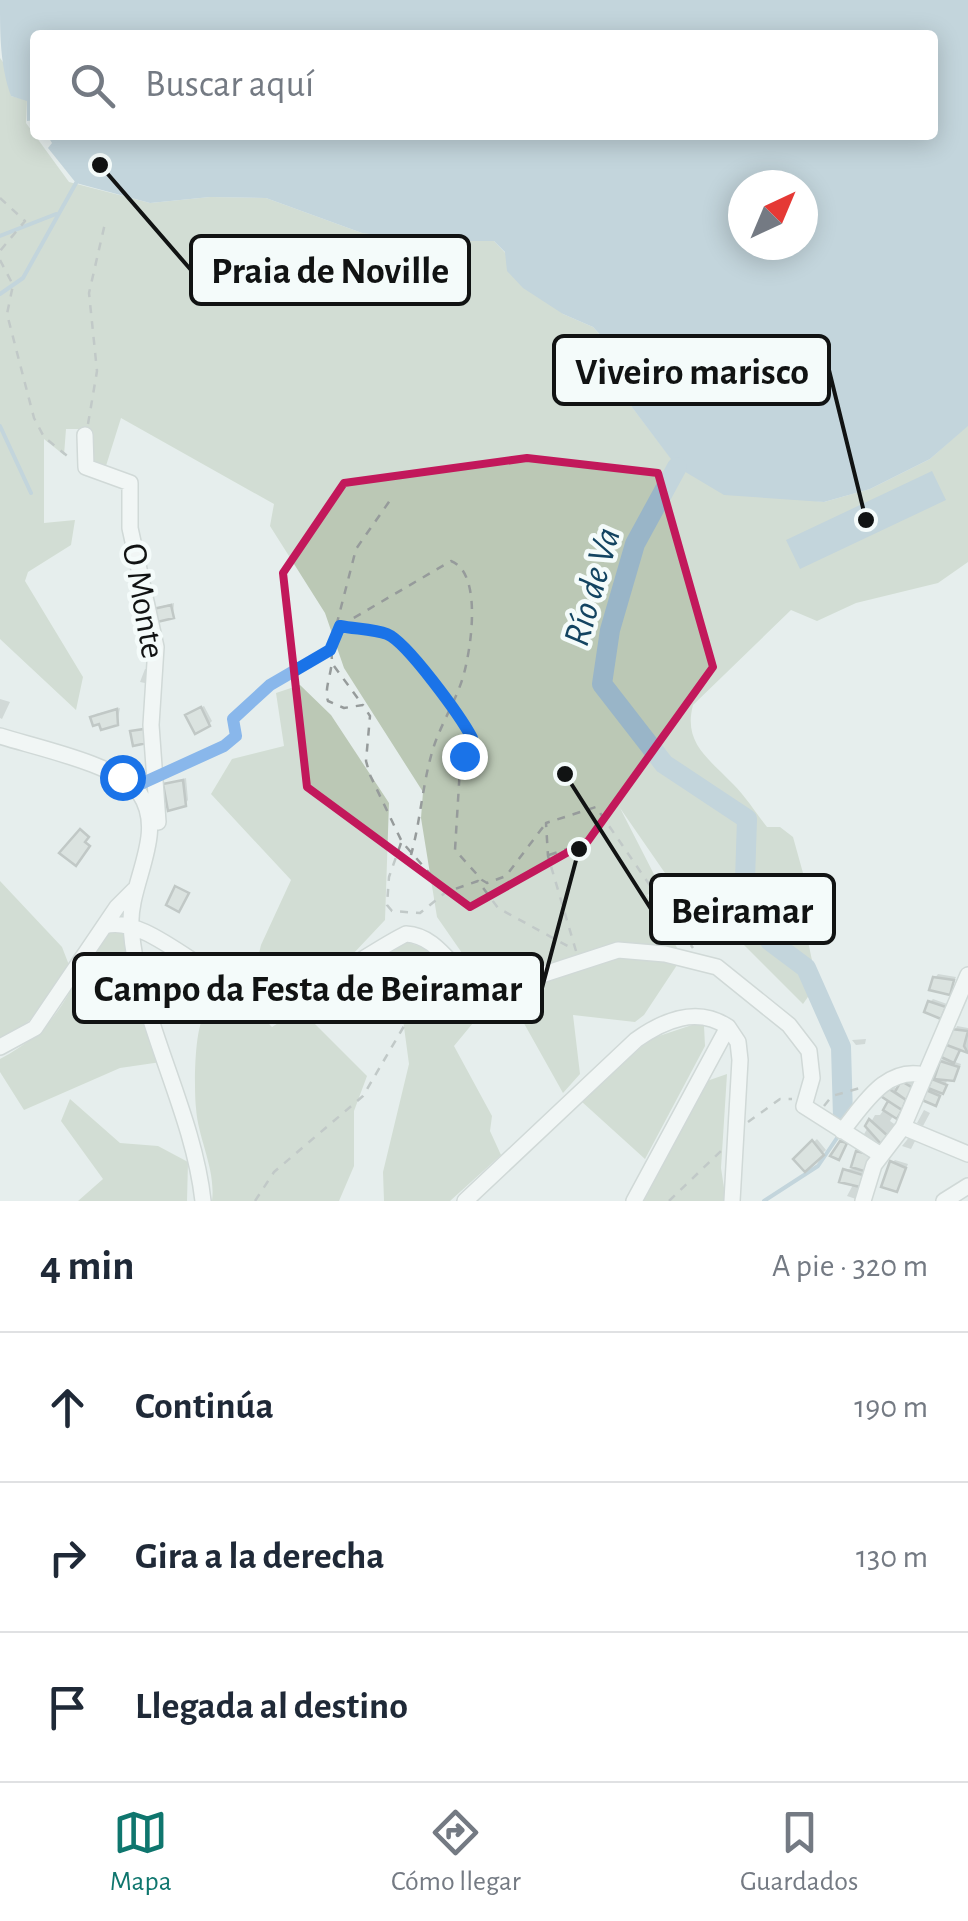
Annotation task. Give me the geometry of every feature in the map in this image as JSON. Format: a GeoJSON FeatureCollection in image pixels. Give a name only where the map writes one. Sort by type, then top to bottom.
{"type":"FeatureCollection","features":[{"type":"Feature","properties":{"kind":"street"},"geometry":{"type":"LineString","coordinates":[[85,436],[86,467]]}},
{"type":"Feature","properties":{"kind":"street","name":"O Monte"},"geometry":{"type":"LineString","coordinates":[[86,467],[130,483],[130,528],[156,647],[153,777]]}},
{"type":"Feature","properties":{"kind":"street"},"geometry":{"type":"LineString","coordinates":[[0,736],[116,774],[134,787],[146,805],[149,833],[134,890],[130,925],[133,951],[194,1151],[204,1201]]}},
{"type":"Feature","properties":{"kind":"street"},"geometry":{"type":"LineString","coordinates":[[134,787],[153,777],[158,822],[149,833]]}},
{"type":"Feature","properties":{"kind":"street"},"geometry":{"type":"LineString","coordinates":[[0,1047],[35,1028],[58,1000],[104,926],[134,890]]}},
{"type":"Feature","properties":{"kind":"street"},"geometry":{"type":"LineString","coordinates":[[104,926],[130,925],[219,978],[266,996],[321,982],[406,934],[430,940],[464,978],[482,990],[500,990],[579,955],[618,950],[702,962],[717,967],[798,1036],[813,1061],[804,1106],[881,1155]]}},
{"type":"Feature","properties":{"kind":"street"},"geometry":{"type":"LineString","coordinates":[[863,1201],[881,1155],[903,1127],[968,976]]}},
{"type":"Feature","properties":{"kind":"street"},"geometry":{"type":"LineString","coordinates":[[465,1201],[645,1034],[668,1022],[696,1015],[728,1027],[738,1042],[732,1201]]}},
{"type":"Feature","properties":{"kind":"street"},"geometry":{"type":"LineString","coordinates":[[634,1201],[728,1027]]}},
{"type":"Feature","properties":{"kind":"street"},"geometry":{"type":"LineString","coordinates":[[842,1131],[880,1084],[908,1074],[924,1075]]}},
{"type":"Feature","properties":{"kind":"street"},"geometry":{"type":"LineString","coordinates":[[903,1127],[968,1154]]}},
{"type":"Feature","properties":{"kind":"street"},"geometry":{"type":"LineString","coordinates":[[944,1201],[968,1186]]}},
{"type":"Feature","properties":{"kind":"path"},"geometry":{"type":"LineString","coordinates":[[0,198],[25,221],[0,252]]}},
{"type":"Feature","properties":{"kind":"path"},"geometry":{"type":"LineString","coordinates":[[85,436],[97,371],[88,293],[106,219]]}},
{"type":"Feature","properties":{"kind":"path"},"geometry":{"type":"LineString","coordinates":[[0,260],[13,285],[8,314],[38,427],[64,455],[86,467]]}},
{"type":"Feature","properties":{"kind":"path"},"geometry":{"type":"LineString","coordinates":[[153,777],[201,758],[236,736],[233,719],[237,713],[254,704],[270,685],[330,650],[340,626],[343,591],[356,549],[392,500]]}},
{"type":"Feature","properties":{"kind":"path"},"geometry":{"type":"LineString","coordinates":[[340,626],[451,561],[460,564],[469,580],[472,622],[464,675],[431,754],[411,856]]}},
{"type":"Feature","properties":{"kind":"path"},"geometry":{"type":"LineString","coordinates":[[340,626],[388,634],[413,652],[422,673],[451,704],[472,738],[460,768],[455,850],[487,883],[506,876],[546,823],[602,809],[702,962]]}},
{"type":"Feature","properties":{"kind":"path"},"geometry":{"type":"LineString","coordinates":[[330,650],[334,664],[370,716],[366,762],[402,842],[446,892]]}},
{"type":"Feature","properties":{"kind":"path"},"geometry":{"type":"LineString","coordinates":[[334,664],[328,701],[344,708],[362,706]]}},
{"type":"Feature","properties":{"kind":"path"},"geometry":{"type":"LineString","coordinates":[[546,823],[548,856],[579,955]]}},
{"type":"Feature","properties":{"kind":"path"},"geometry":{"type":"LineString","coordinates":[[402,842],[389,876],[387,905],[392,911],[430,910],[446,892],[478,881],[498,908],[579,955]]}},
{"type":"Feature","properties":{"kind":"path"},"geometry":{"type":"LineString","coordinates":[[548,856],[554,850],[570,848]]}},
{"type":"Feature","properties":{"kind":"path"},"geometry":{"type":"LineString","coordinates":[[255,1201],[274,1172],[363,1096],[416,1004],[434,994],[438,983],[464,978]]}},
{"type":"Feature","properties":{"kind":"path"},"geometry":{"type":"LineString","coordinates":[[817,1115],[840,1092],[849,1090]]}},
{"type":"Feature","properties":{"kind":"highlighted area"},"geometry":{"type":"Polygon","coordinates":[[[527,458],[658,473],[713,667],[588,841],[470,907],[307,787],[283,573],[344,483],[527,458]]]}},
{"type":"Feature","properties":{"kind":"green space"},"geometry":{"type":"Polygon","coordinates":[[[0,58],[8,69],[11,96],[27,100],[30,140],[38,140],[69,182],[150,203],[210,197],[266,198],[362,233],[494,241],[563,314],[593,327],[614,351],[619,390],[677,466],[792,498],[824,502],[870,489],[930,459],[968,425],[968,562],[938,583],[856,603],[817,621],[791,610],[693,705],[692,730],[700,749],[767,827],[780,827],[793,837],[808,891],[802,913],[817,984],[803,1004],[732,933],[690,924],[676,889],[620,808],[661,888],[647,895],[680,953],[654,948],[494,983],[471,966],[437,917],[421,818],[423,792],[344,668],[325,613],[270,526],[274,504],[121,418],[105,469],[94,464],[86,429],[66,429],[64,455],[44,439],[44,523],[75,520],[71,545],[28,572],[25,581],[83,677],[76,710],[0,639],[0,58]]]}},
{"type":"Feature","properties":{"kind":"green space"},"geometry":{"type":"Polygon","coordinates":[[[300,685],[331,715],[389,803],[385,920],[337,971],[248,999],[261,945],[291,880],[211,794],[232,759],[284,746],[276,693],[300,685]]]}},
{"type":"Feature","properties":{"kind":"green space"},"geometry":{"type":"Polygon","coordinates":[[[0,881],[62,947],[69,965],[32,1018],[0,1039],[0,881]]]}},
{"type":"Feature","properties":{"kind":"green space"},"geometry":{"type":"Polygon","coordinates":[[[120,931],[126,935],[161,1062],[120,1068],[24,1110],[0,1072],[0,1059],[40,1031],[63,1003],[107,933],[120,931]]]}},
{"type":"Feature","properties":{"kind":"green space"},"geometry":{"type":"Polygon","coordinates":[[[407,942],[428,949],[456,985],[487,1006],[454,1046],[492,1116],[490,1131],[501,1155],[450,1201],[384,1201],[383,1172],[409,1064],[399,990],[347,1006],[335,993],[367,963],[407,942]]]}},
{"type":"Feature","properties":{"kind":"green space"},"geometry":{"type":"Polygon","coordinates":[[[620,955],[679,962],[644,1015],[635,1022],[573,1015],[580,1074],[563,1093],[507,993],[620,955]]]}},
{"type":"Feature","properties":{"kind":"green space"},"geometry":{"type":"Polygon","coordinates":[[[240,994],[272,1027],[300,1009],[367,1076],[354,1111],[354,1166],[339,1201],[212,1201],[211,1177],[196,1108],[197,1045],[205,1014],[240,994]]]}},
{"type":"Feature","properties":{"kind":"green space"},"geometry":{"type":"Polygon","coordinates":[[[695,1024],[704,1026],[705,1046],[645,1159],[581,1101],[650,1039],[695,1024]]]}},
{"type":"Feature","properties":{"kind":"green space"},"geometry":{"type":"Polygon","coordinates":[[[727,1074],[721,1168],[726,1201],[643,1201],[704,1082],[727,1074]]]}},
{"type":"Feature","properties":{"kind":"green space"},"geometry":{"type":"Polygon","coordinates":[[[70,1099],[120,1143],[158,1146],[188,1162],[187,1201],[78,1201],[103,1179],[61,1121],[70,1099]]]}},
{"type":"Feature","properties":{"kind":"water"},"geometry":{"type":"Polygon","coordinates":[[[0,0],[968,0],[968,426],[930,459],[870,489],[824,502],[724,495],[677,467],[619,390],[614,350],[593,327],[563,314],[523,288],[507,271],[505,252],[494,241],[423,241],[362,233],[266,198],[210,197],[150,203],[76,183],[48,148],[50,140],[938,140],[938,30],[30,30],[30,121],[27,121],[27,101],[11,96],[1,50],[0,0]]]}},
{"type":"Feature","properties":{"kind":"water"},"geometry":{"type":"Polygon","coordinates":[[[932,471],[946,500],[800,569],[786,540],[932,471]]]}},
{"type":"Feature","properties":{"kind":"building"},"geometry":{"type":"Polygon","coordinates":[[[171,605],[174,618],[157,622],[153,609],[171,605]]]}},
{"type":"Feature","properties":{"kind":"building"},"geometry":{"type":"Polygon","coordinates":[[[201,707],[210,726],[195,734],[185,715],[201,707]]]}},
{"type":"Feature","properties":{"kind":"building"},"geometry":{"type":"Polygon","coordinates":[[[117,709],[118,725],[101,730],[99,724],[93,726],[90,717],[117,709]]]}},
{"type":"Feature","properties":{"kind":"building"},"geometry":{"type":"Polygon","coordinates":[[[144,729],[147,743],[133,746],[130,731],[144,729]]]}},
{"type":"Feature","properties":{"kind":"building"},"geometry":{"type":"Polygon","coordinates":[[[183,780],[186,806],[168,811],[163,784],[183,780]]]}},
{"type":"Feature","properties":{"kind":"building"},"geometry":{"type":"Polygon","coordinates":[[[80,829],[89,837],[85,842],[90,846],[76,866],[59,853],[80,829]]]}},
{"type":"Feature","properties":{"kind":"building"},"geometry":{"type":"Polygon","coordinates":[[[175,886],[189,893],[179,912],[166,905],[175,886]]]}},
{"type":"Feature","properties":{"kind":"building"},"geometry":{"type":"Polygon","coordinates":[[[933,977],[954,980],[950,995],[929,990],[933,977]]]}},
{"type":"Feature","properties":{"kind":"building"},"geometry":{"type":"Polygon","coordinates":[[[928,1001],[946,1007],[941,1019],[924,1012],[928,1001]]]}},
{"type":"Feature","properties":{"kind":"building"},"geometry":{"type":"Polygon","coordinates":[[[951,1029],[968,1031],[964,1046],[968,1053],[944,1044],[951,1029]]]}},
{"type":"Feature","properties":{"kind":"building"},"geometry":{"type":"Polygon","coordinates":[[[944,1044],[960,1050],[954,1063],[939,1056],[944,1044]]]}},
{"type":"Feature","properties":{"kind":"building"},"geometry":{"type":"Polygon","coordinates":[[[940,1061],[959,1067],[954,1081],[934,1079],[940,1061]]]}},
{"type":"Feature","properties":{"kind":"building"},"geometry":{"type":"Polygon","coordinates":[[[932,1079],[947,1085],[943,1094],[928,1088],[932,1079]]]}},
{"type":"Feature","properties":{"kind":"building"},"geometry":{"type":"Polygon","coordinates":[[[901,1081],[913,1088],[906,1100],[895,1092],[901,1081]]]}},
{"type":"Feature","properties":{"kind":"building"},"geometry":{"type":"Polygon","coordinates":[[[886,1087],[906,1100],[902,1110],[879,1095],[886,1087]]]}},
{"type":"Feature","properties":{"kind":"building"},"geometry":{"type":"Polygon","coordinates":[[[926,1090],[940,1096],[936,1106],[922,1100],[926,1090]]]}},
{"type":"Feature","properties":{"kind":"building"},"geometry":{"type":"Polygon","coordinates":[[[888,1101],[902,1110],[897,1119],[883,1110],[888,1101]]]}},
{"type":"Feature","properties":{"kind":"building"},"geometry":{"type":"Polygon","coordinates":[[[869,1119],[889,1137],[881,1144],[865,1126],[869,1119]]]}},
{"type":"Feature","properties":{"kind":"building"},"geometry":{"type":"Polygon","coordinates":[[[812,1140],[824,1155],[805,1172],[793,1159],[812,1140]]]}},
{"type":"Feature","properties":{"kind":"building"},"geometry":{"type":"Polygon","coordinates":[[[840,1141],[847,1143],[839,1160],[830,1156],[840,1141]]]}},
{"type":"Feature","properties":{"kind":"building"},"geometry":{"type":"Polygon","coordinates":[[[856,1151],[872,1155],[867,1172],[851,1167],[856,1151]]]}},
{"type":"Feature","properties":{"kind":"building"},"geometry":{"type":"Polygon","coordinates":[[[890,1161],[906,1168],[897,1192],[881,1187],[890,1161]]]}},
{"type":"Feature","properties":{"kind":"building"},"geometry":{"type":"Polygon","coordinates":[[[843,1169],[863,1175],[860,1187],[839,1182],[843,1169]]]}},
{"type":"Feature","properties":{"kind":"waterway"},"geometry":{"type":"LineString","coordinates":[[0,294],[23,278],[76,183]]}},
{"type":"Feature","properties":{"kind":"waterway"},"geometry":{"type":"LineString","coordinates":[[0,236],[56,214]]}},
{"type":"Feature","properties":{"kind":"waterway"},"geometry":{"type":"LineString","coordinates":[[0,426],[31,493]]}},
{"type":"Feature","properties":{"kind":"waterway","name":"Río de Va"},"geometry":{"type":"LineString","coordinates":[[677,467],[635,544],[610,630],[602,684],[664,764],[747,819],[745,880],[752,906],[770,941],[806,968],[841,1047],[843,1117]]}},
{"type":"Feature","properties":{"kind":"waterway","name":"Río de Va"},"geometry":{"type":"LineString","coordinates":[[764,1201],[818,1166],[839,1135]]}},
{"type":"Feature","properties":{"kind":"place","name":"Praia de Noville"},"geometry":{"type":"Point","coordinates":[100,165]}},
{"type":"Feature","properties":{"kind":"place","name":"Viveiro marisco"},"geometry":{"type":"Point","coordinates":[866,520]}},
{"type":"Feature","properties":{"kind":"place","name":"Beiramar"},"geometry":{"type":"Point","coordinates":[565,774]}},
{"type":"Feature","properties":{"kind":"place","name":"Campo da Festa de Beiramar"},"geometry":{"type":"Point","coordinates":[579,849]}},
{"type":"Feature","properties":{"kind":"route"},"geometry":{"type":"LineString","coordinates":[[122,777],[134,787],[224,746],[236,736],[233,719],[237,713],[254,704],[270,685],[330,650],[340,626],[388,634],[413,652],[422,673],[458,713],[472,738],[464,756]]}}]}
